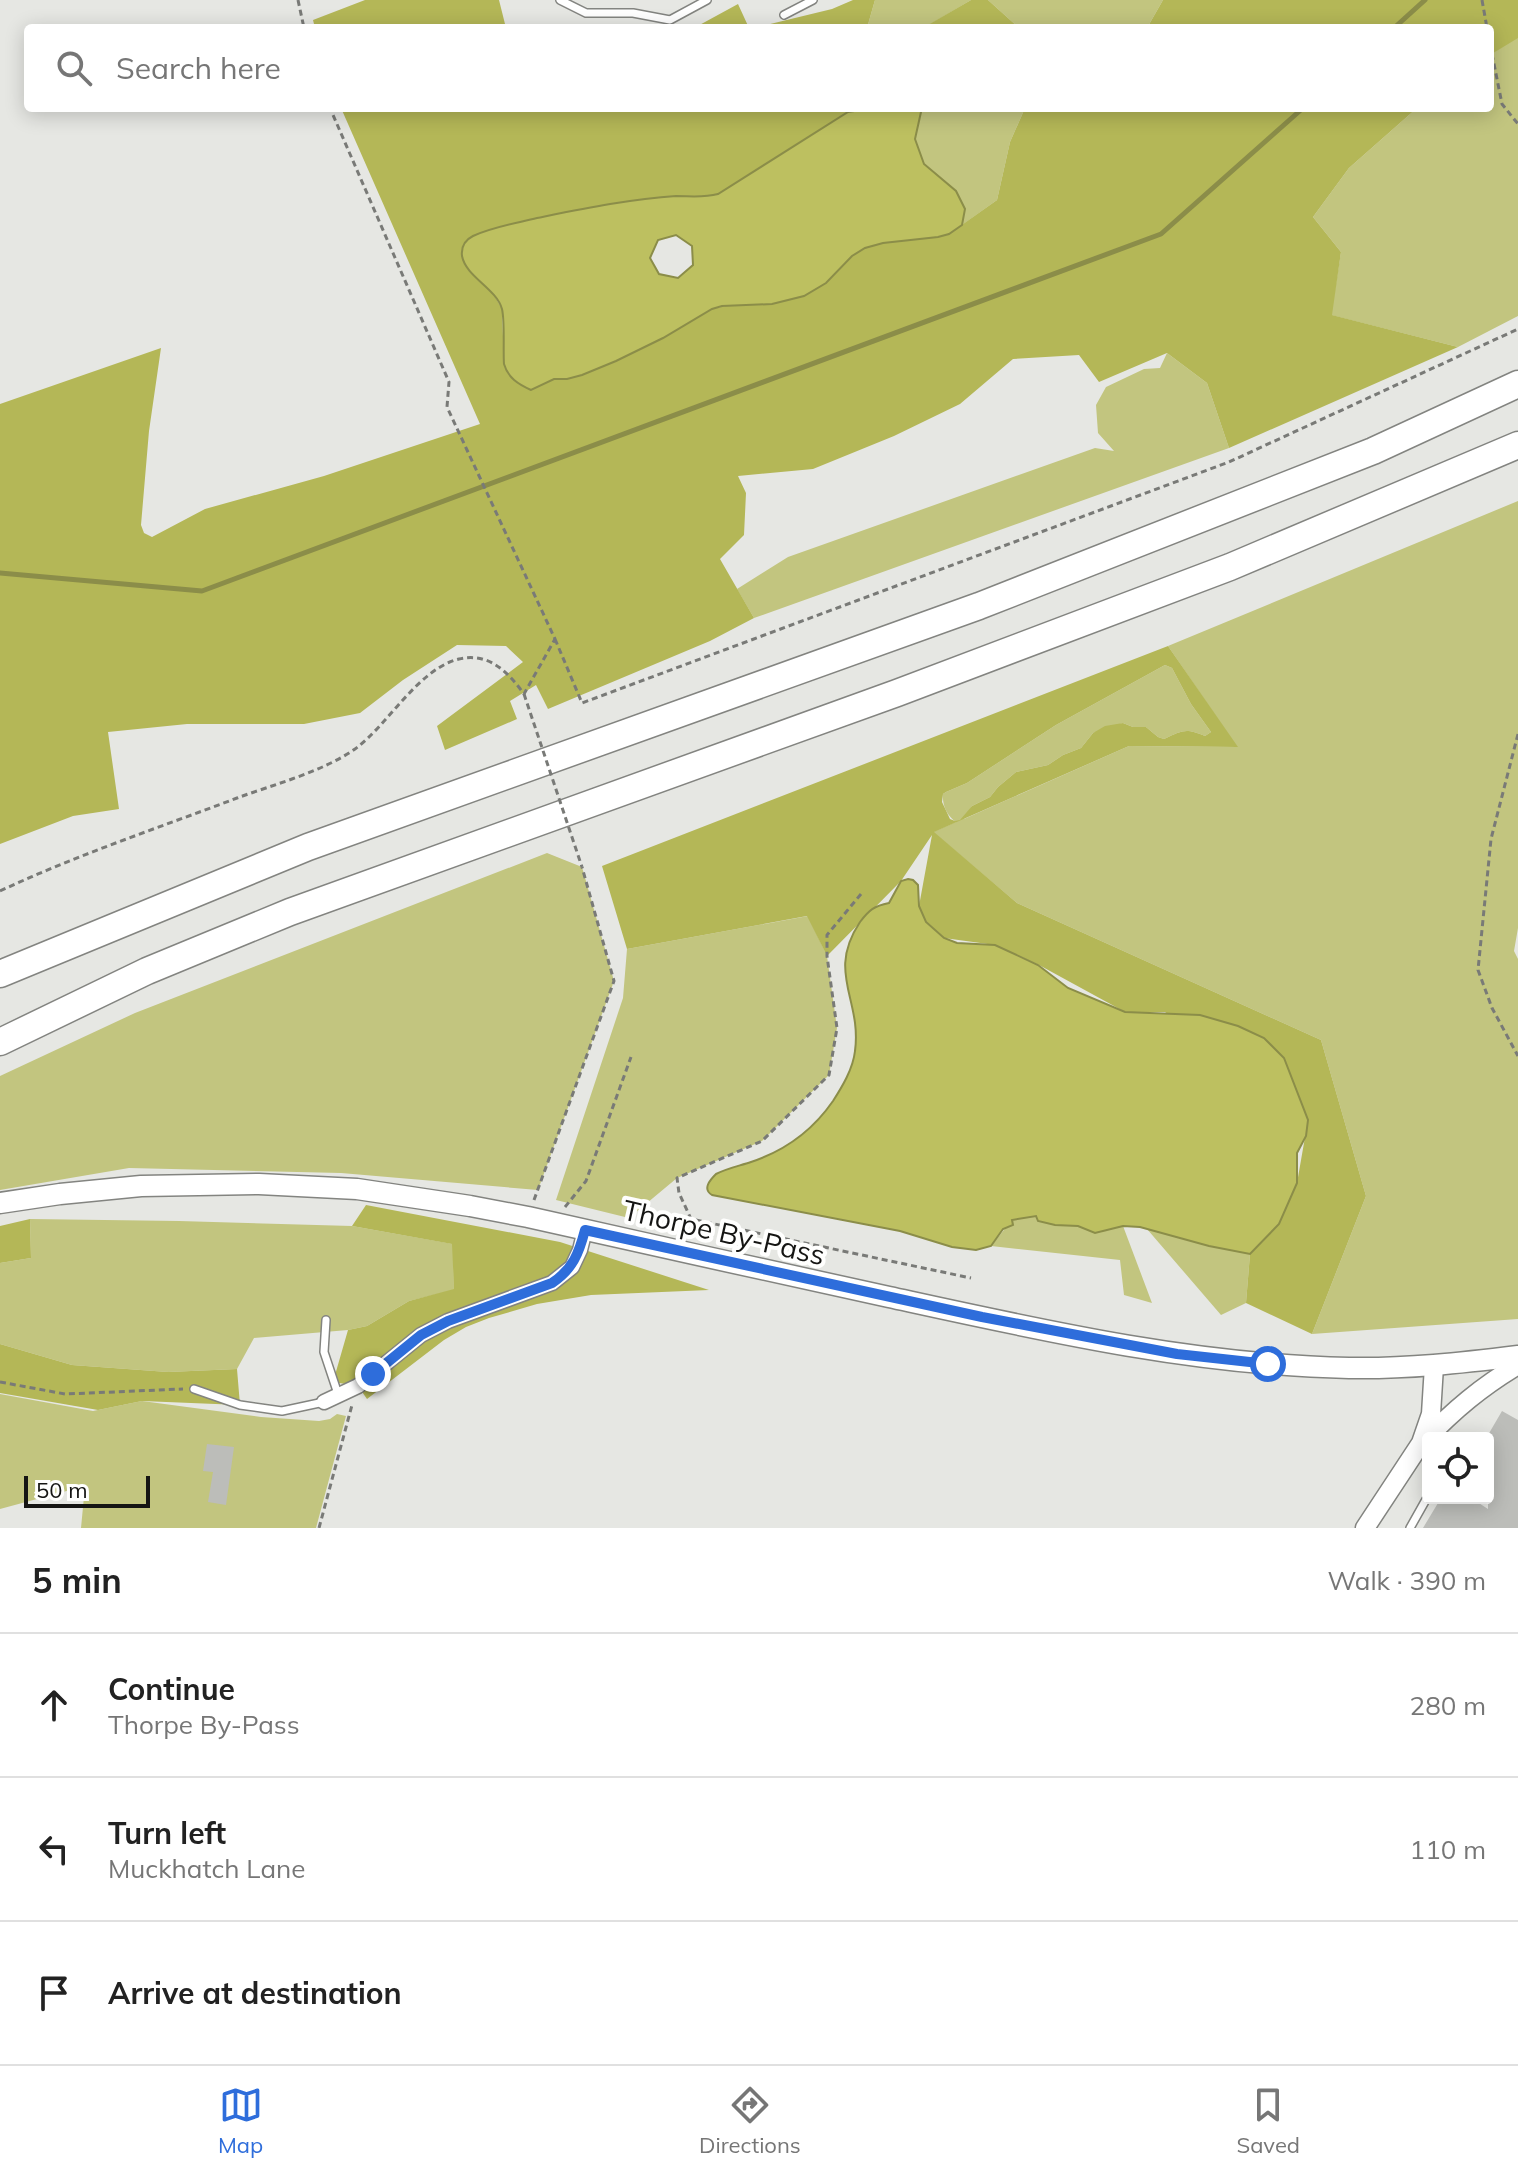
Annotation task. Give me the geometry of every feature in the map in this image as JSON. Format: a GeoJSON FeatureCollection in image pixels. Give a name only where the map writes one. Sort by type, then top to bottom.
{"type":"FeatureCollection","features":[{"type":"Feature","properties":{"kind":"highway"},"geometry":{"type":"LineString","coordinates":[[0,974],[308,847],[979,606],[1373,451],[1518,384]]}},
{"type":"Feature","properties":{"kind":"highway"},"geometry":{"type":"LineString","coordinates":[[0,1042],[147,971],[290,912],[897,693],[1230,567],[1518,445]]}},
{"type":"Feature","properties":{"kind":"main road","name":"Thorpe By-Pass"},"geometry":{"type":"LineString","coordinates":[[0,1203],[141,1186],[259,1184],[357,1189],[528,1217],[982,1317],[1177,1354],[1350,1368],[1434,1366],[1518,1356]]}},
{"type":"Feature","properties":{"kind":"street"},"geometry":{"type":"LineString","coordinates":[[324,1402],[358,1386],[434,1328],[563,1276],[572,1267],[585,1230]]}},
{"type":"Feature","properties":{"kind":"street"},"geometry":{"type":"LineString","coordinates":[[1365,1528],[1419,1446],[1490,1381],[1518,1365]]}},
{"type":"Feature","properties":{"kind":"street"},"geometry":{"type":"LineString","coordinates":[[1419,1446],[1431,1414],[1434,1366]]}},
{"type":"Feature","properties":{"kind":"lane"},"geometry":{"type":"LineString","coordinates":[[560,0],[586,13],[633,13],[670,20],[707,0]]}},
{"type":"Feature","properties":{"kind":"lane"},"geometry":{"type":"LineString","coordinates":[[784,15],[813,0]]}},
{"type":"Feature","properties":{"kind":"lane"},"geometry":{"type":"LineString","coordinates":[[326,1320],[324,1352],[339,1397]]}},
{"type":"Feature","properties":{"kind":"lane"},"geometry":{"type":"LineString","coordinates":[[194,1389],[240,1405],[282,1411],[324,1402]]}},
{"type":"Feature","properties":{"kind":"lane"},"geometry":{"type":"LineString","coordinates":[[1410,1528],[1424,1504]]}},
{"type":"Feature","properties":{"kind":"path"},"geometry":{"type":"LineString","coordinates":[[298,0],[303,24]]}},
{"type":"Feature","properties":{"kind":"path"},"geometry":{"type":"LineString","coordinates":[[1482,0],[1486,24]]}},
{"type":"Feature","properties":{"kind":"path"},"geometry":{"type":"LineString","coordinates":[[1494,64],[1502,104],[1518,124]]}},
{"type":"Feature","properties":{"kind":"path"},"geometry":{"type":"LineString","coordinates":[[332,112],[449,382],[447,407],[582,703],[1229,462],[1518,329]]}},
{"type":"Feature","properties":{"kind":"path"},"geometry":{"type":"LineString","coordinates":[[524,694],[555,639]]}},
{"type":"Feature","properties":{"kind":"path"},"geometry":{"type":"LineString","coordinates":[[0,891],[73,859],[340,758],[388,719],[417,686],[440,667],[457,659],[474,658],[504,669],[524,694],[582,867],[614,981],[528,1217]]}},
{"type":"Feature","properties":{"kind":"path"},"geometry":{"type":"LineString","coordinates":[[1518,734],[1491,839],[1478,970],[1492,1008],[1518,1056]]}},
{"type":"Feature","properties":{"kind":"path"},"geometry":{"type":"LineString","coordinates":[[861,894],[827,935],[837,1028],[829,1075],[762,1141],[677,1178],[679,1193],[691,1219],[971,1278]]}},
{"type":"Feature","properties":{"kind":"path"},"geometry":{"type":"LineString","coordinates":[[553,1223],[586,1181],[631,1057]]}},
{"type":"Feature","properties":{"kind":"path"},"geometry":{"type":"LineString","coordinates":[[0,1382],[65,1394],[194,1389]]}},
{"type":"Feature","properties":{"kind":"path"},"geometry":{"type":"LineString","coordinates":[[319,1528],[358,1386]]}},
{"type":"Feature","properties":{"kind":"green space"},"geometry":{"type":"Polygon","coordinates":[[[875,0],[971,0],[931,24],[868,24],[875,0]]]}},
{"type":"Feature","properties":{"kind":"green space"},"geometry":{"type":"Polygon","coordinates":[[[988,0],[1163,0],[1149,24],[1015,24],[988,0]]]}},
{"type":"Feature","properties":{"kind":"green space"},"geometry":{"type":"Polygon","coordinates":[[[1518,38],[1518,316],[1458,347],[1331,315],[1341,252],[1313,217],[1349,168],[1412,112],[1494,112],[1494,52],[1518,38]]]}},
{"type":"Feature","properties":{"kind":"green space"},"geometry":{"type":"Polygon","coordinates":[[[921,112],[1023,112],[1010,142],[997,200],[962,225],[965,209],[956,191],[924,164],[915,139],[921,112]]]}},
{"type":"Feature","properties":{"kind":"green space"},"geometry":{"type":"Polygon","coordinates":[[[1167,353],[1207,383],[1229,448],[754,618],[737,589],[788,557],[1095,448],[1114,451],[1098,433],[1096,405],[1106,387],[1144,369],[1160,368],[1167,353]]]}},
{"type":"Feature","properties":{"kind":"green space"},"geometry":{"type":"Polygon","coordinates":[[[1518,501],[1518,928],[1514,951],[1518,959],[1518,1319],[1312,1334],[1366,1196],[1321,1040],[1017,903],[933,832],[956,822],[946,810],[943,794],[967,783],[1056,725],[1165,665],[1172,668],[1191,704],[1211,732],[1205,736],[1184,731],[1164,739],[1146,727],[1123,723],[1093,733],[1081,748],[1048,765],[1016,772],[990,797],[972,806],[964,819],[1129,746],[1237,747],[1168,646],[1518,501]]]}},
{"type":"Feature","properties":{"kind":"green space"},"geometry":{"type":"Polygon","coordinates":[[[547,853],[582,867],[614,981],[538,1190],[341,1173],[129,1168],[0,1190],[0,1076],[135,1013],[547,853]]]}},
{"type":"Feature","properties":{"kind":"green space"},"geometry":{"type":"Polygon","coordinates":[[[808,916],[827,956],[837,1028],[829,1075],[762,1141],[677,1178],[629,1218],[556,1200],[623,998],[627,949],[808,916]]]}},
{"type":"Feature","properties":{"kind":"green space"},"geometry":{"type":"Polygon","coordinates":[[[1037,1216],[1095,1233],[1123,1226],[1152,1303],[1124,1295],[1120,1260],[991,1246],[1012,1220],[1037,1216]]]}},
{"type":"Feature","properties":{"kind":"green space"},"geometry":{"type":"Polygon","coordinates":[[[30,1219],[352,1226],[453,1244],[454,1290],[409,1301],[367,1326],[254,1338],[237,1369],[168,1372],[72,1365],[0,1344],[0,1263],[31,1258],[30,1219]]]}},
{"type":"Feature","properties":{"kind":"green space"},"geometry":{"type":"Polygon","coordinates":[[[1147,1229],[1250,1254],[1246,1303],[1221,1315],[1147,1229]]]}},
{"type":"Feature","properties":{"kind":"green space"},"geometry":{"type":"Polygon","coordinates":[[[0,1394],[93,1411],[142,1401],[261,1417],[319,1421],[337,1414],[346,1416],[316,1528],[81,1528],[85,1486],[0,1509],[0,1394]]]}},
{"type":"Feature","properties":{"kind":"shaded area"},"geometry":{"type":"Polygon","coordinates":[[[365,0],[499,0],[505,24],[314,24],[313,20],[365,0]]]}},
{"type":"Feature","properties":{"kind":"shaded area"},"geometry":{"type":"Polygon","coordinates":[[[853,0],[875,0],[868,24],[770,24],[832,9],[853,0]]]}},
{"type":"Feature","properties":{"kind":"shaded area"},"geometry":{"type":"Polygon","coordinates":[[[971,0],[988,0],[1015,24],[930,24],[971,0]]]}},
{"type":"Feature","properties":{"kind":"shaded area"},"geometry":{"type":"Polygon","coordinates":[[[1163,0],[1518,0],[1518,38],[1494,53],[1494,24],[1149,24],[1163,0]]]}},
{"type":"Feature","properties":{"kind":"shaded area"},"geometry":{"type":"Polygon","coordinates":[[[738,4],[747,24],[701,24],[738,4]]]}},
{"type":"Feature","properties":{"kind":"shaded area"},"geometry":{"type":"Polygon","coordinates":[[[343,112],[848,112],[718,194],[635,201],[514,224],[466,265],[494,295],[502,309],[504,364],[531,390],[554,379],[582,375],[616,361],[712,309],[826,283],[852,256],[865,248],[949,234],[997,200],[1010,142],[1023,112],[1412,112],[1349,168],[1313,217],[1341,252],[1332,315],[1458,347],[1229,448],[1207,383],[1167,353],[1099,382],[1079,355],[1013,359],[960,404],[894,436],[813,469],[738,476],[746,493],[744,535],[720,559],[754,618],[710,641],[548,709],[536,685],[510,701],[517,719],[445,750],[437,726],[523,662],[506,646],[457,645],[360,713],[304,724],[187,724],[108,732],[119,809],[73,816],[0,844],[0,404],[161,348],[149,431],[141,525],[144,533],[152,537],[205,509],[324,476],[480,424],[343,112]]]}},
{"type":"Feature","properties":{"kind":"shaded area"},"geometry":{"type":"Polygon","coordinates":[[[848,112],[921,112],[915,139],[924,164],[956,191],[965,209],[962,225],[949,234],[865,248],[852,256],[826,283],[804,296],[772,304],[712,309],[616,361],[582,375],[554,379],[531,390],[511,377],[504,364],[502,309],[494,295],[469,270],[462,256],[463,247],[470,238],[537,218],[606,205],[659,197],[718,194],[848,112]],[[676,235],[658,240],[650,258],[659,274],[678,278],[693,265],[692,246],[676,235]]]}},
{"type":"Feature","properties":{"kind":"shaded area"},"geometry":{"type":"Polygon","coordinates":[[[1168,646],[1238,747],[1129,746],[934,832],[1017,903],[1321,1040],[1366,1196],[1312,1334],[1246,1303],[1250,1254],[1279,1224],[1297,1183],[1308,1120],[1165,1012],[1125,1012],[995,945],[944,938],[926,923],[919,906],[932,835],[901,881],[827,956],[807,916],[627,949],[602,866],[1168,646]],[[1165,665],[1056,725],[967,783],[943,794],[942,802],[950,819],[960,820],[972,806],[990,797],[1016,772],[1048,765],[1081,748],[1093,733],[1105,726],[1123,723],[1146,727],[1164,739],[1184,731],[1205,736],[1211,732],[1191,704],[1172,668],[1165,665]]]}},
{"type":"Feature","properties":{"kind":"shaded area"},"geometry":{"type":"Polygon","coordinates":[[[908,879],[918,885],[919,906],[926,922],[944,938],[957,943],[995,945],[1038,965],[1068,988],[1125,1012],[1200,1015],[1238,1026],[1264,1038],[1284,1058],[1308,1120],[1306,1136],[1297,1153],[1297,1183],[1279,1224],[1250,1254],[1140,1227],[1123,1226],[1095,1233],[1078,1226],[1038,1221],[1036,1216],[1012,1220],[1013,1225],[1003,1229],[991,1246],[976,1250],[952,1247],[900,1231],[709,1193],[708,1184],[716,1174],[786,1146],[816,1121],[836,1096],[850,1071],[855,1051],[854,1016],[845,972],[850,940],[866,914],[889,903],[901,881],[908,879]]]}},
{"type":"Feature","properties":{"kind":"shaded area"},"geometry":{"type":"Polygon","coordinates":[[[366,1205],[560,1242],[709,1290],[591,1295],[537,1304],[489,1318],[444,1340],[367,1399],[358,1386],[333,1382],[348,1330],[367,1326],[409,1301],[454,1289],[452,1244],[352,1226],[366,1205]]]}},
{"type":"Feature","properties":{"kind":"shaded area"},"geometry":{"type":"Polygon","coordinates":[[[30,1219],[31,1258],[0,1263],[0,1226],[30,1219]]]}},
{"type":"Feature","properties":{"kind":"shaded area"},"geometry":{"type":"Polygon","coordinates":[[[0,1344],[72,1365],[168,1372],[237,1369],[240,1405],[142,1401],[98,1410],[0,1393],[0,1344]]]}},
{"type":"Feature","properties":{"kind":"building"},"geometry":{"type":"Polygon","coordinates":[[[1502,1411],[1518,1420],[1518,1528],[1423,1528],[1437,1504],[1480,1504],[1488,1509],[1488,1504],[1494,1504],[1494,1432],[1490,1432],[1502,1411]]]}},
{"type":"Feature","properties":{"kind":"building"},"geometry":{"type":"Polygon","coordinates":[[[207,1444],[234,1447],[226,1505],[208,1502],[213,1472],[203,1471],[207,1444]]]}},
{"type":"Feature","properties":{"kind":"waterway"},"geometry":{"type":"LineString","coordinates":[[1398,24],[1425,0]]}},
{"type":"Feature","properties":{"kind":"waterway"},"geometry":{"type":"LineString","coordinates":[[0,573],[202,591],[1161,234],[1298,112]]}},
{"type":"Feature","properties":{"kind":"route"},"geometry":{"type":"LineString","coordinates":[[373,1374],[421,1335],[448,1321],[552,1283],[563,1276],[572,1267],[585,1230],[982,1317],[1177,1354],[1268,1364]]}}]}
